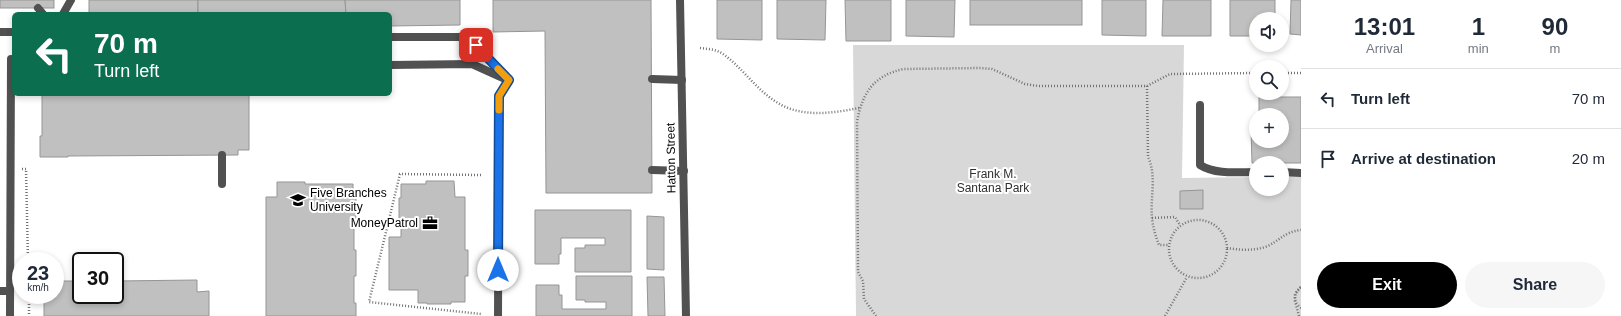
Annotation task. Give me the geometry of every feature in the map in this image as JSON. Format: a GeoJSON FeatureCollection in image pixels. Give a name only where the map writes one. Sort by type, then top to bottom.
{"type":"FeatureCollection","features":[{"type":"Feature","properties":{"kind":"street"},"geometry":{"type":"LineString","coordinates":[[64,12],[71,0]]}},
{"type":"Feature","properties":{"kind":"street","name":"Hatton Street"},"geometry":{"type":"LineString","coordinates":[[680,0],[686,316]]}},
{"type":"Feature","properties":{"kind":"street"},"geometry":{"type":"LineString","coordinates":[[0,32],[12,32]]}},
{"type":"Feature","properties":{"kind":"street"},"geometry":{"type":"LineString","coordinates":[[392,37],[470,37],[509,80]]}},
{"type":"Feature","properties":{"kind":"street"},"geometry":{"type":"LineString","coordinates":[[10,316],[11,59]]}},
{"type":"Feature","properties":{"kind":"street"},"geometry":{"type":"LineString","coordinates":[[392,64],[472,64],[509,80]]}},
{"type":"Feature","properties":{"kind":"street"},"geometry":{"type":"LineString","coordinates":[[652,79],[682,80]]}},
{"type":"Feature","properties":{"kind":"street"},"geometry":{"type":"LineString","coordinates":[[498,316],[499,96],[509,80]]}},
{"type":"Feature","properties":{"kind":"street"},"geometry":{"type":"LineString","coordinates":[[1200,105],[1200,165],[1215,171],[1249,172]]}},
{"type":"Feature","properties":{"kind":"street"},"geometry":{"type":"LineString","coordinates":[[222,155],[222,184]]}},
{"type":"Feature","properties":{"kind":"street"},"geometry":{"type":"LineString","coordinates":[[652,170],[684,171]]}},
{"type":"Feature","properties":{"kind":"street"},"geometry":{"type":"LineString","coordinates":[[1289,172],[1301,173]]}},
{"type":"Feature","properties":{"kind":"street"},"geometry":{"type":"LineString","coordinates":[[0,291],[10,291]]}},
{"type":"Feature","properties":{"kind":"path"},"geometry":{"type":"LineString","coordinates":[[700,48],[712,49],[722,53],[758,89],[778,104],[799,111],[821,113],[859,108]]}},
{"type":"Feature","properties":{"kind":"path"},"geometry":{"type":"LineString","coordinates":[[876,316],[864,299],[863,280],[858,272],[857,122],[859,108],[873,84],[881,76],[892,71],[904,69],[992,69],[1025,84],[1038,86],[1147,86],[1170,74],[1249,73]]}},
{"type":"Feature","properties":{"kind":"path"},"geometry":{"type":"LineString","coordinates":[[1289,73],[1301,73]]}},
{"type":"Feature","properties":{"kind":"path"},"geometry":{"type":"LineString","coordinates":[[1147,86],[1148,157],[1152,167],[1152,218],[1159,245],[1168,245]]}},
{"type":"Feature","properties":{"kind":"path"},"geometry":{"type":"LineString","coordinates":[[481,175],[400,174],[369,302],[481,314]]}},
{"type":"Feature","properties":{"kind":"path"},"geometry":{"type":"LineString","coordinates":[[1152,218],[1175,217],[1180,225]]}},
{"type":"Feature","properties":{"kind":"path"},"geometry":{"type":"LineString","coordinates":[[1195,219],[1205,220],[1214,224],[1224,235],[1227,248],[1224,262],[1215,273],[1206,277],[1187,277],[1172,264],[1168,255],[1168,245],[1171,235],[1180,225],[1195,219]]}},
{"type":"Feature","properties":{"kind":"path"},"geometry":{"type":"LineString","coordinates":[[1227,248],[1256,249],[1265,247],[1289,232],[1301,230]]}},
{"type":"Feature","properties":{"kind":"path"},"geometry":{"type":"LineString","coordinates":[[1165,316],[1187,277]]}},
{"type":"Feature","properties":{"kind":"path"},"geometry":{"type":"LineString","coordinates":[[1301,287],[1296,291],[1294,299],[1297,305],[1301,308]]}},
{"type":"Feature","properties":{"kind":"path"},"geometry":{"type":"LineString","coordinates":[[1299,316],[1295,294],[1301,287]]}},
{"type":"Feature","properties":{"kind":"path"},"geometry":{"type":"LineString","coordinates":[[29,304],[29,316]]}},
{"type":"Feature","properties":{"kind":"green space","name":"Frank M. Santana Park"},"geometry":{"type":"Polygon","coordinates":[[[853,45],[1184,45],[1182,178],[1249,177],[1249,196],[1289,196],[1289,176],[1301,176],[1301,316],[856,316],[853,45]]]}},
{"type":"Feature","properties":{"kind":"building"},"geometry":{"type":"Polygon","coordinates":[[[0,0],[54,0],[54,8],[0,8],[0,0]]]}},
{"type":"Feature","properties":{"kind":"building"},"geometry":{"type":"Polygon","coordinates":[[[89,0],[198,0],[198,12],[89,12],[89,0]]]}},
{"type":"Feature","properties":{"kind":"building"},"geometry":{"type":"Polygon","coordinates":[[[198,0],[345,0],[346,12],[198,12],[198,0]]]}},
{"type":"Feature","properties":{"kind":"building"},"geometry":{"type":"Polygon","coordinates":[[[345,0],[460,0],[460,25],[392,26],[392,12],[346,12],[345,0]]]}},
{"type":"Feature","properties":{"kind":"building"},"geometry":{"type":"Polygon","coordinates":[[[493,0],[651,0],[652,193],[546,193],[545,31],[493,32],[493,0]]]}},
{"type":"Feature","properties":{"kind":"building"},"geometry":{"type":"Polygon","coordinates":[[[717,0],[762,0],[762,40],[717,39],[717,0]]]}},
{"type":"Feature","properties":{"kind":"building"},"geometry":{"type":"Polygon","coordinates":[[[777,0],[826,0],[825,40],[777,39],[777,0]]]}},
{"type":"Feature","properties":{"kind":"building"},"geometry":{"type":"Polygon","coordinates":[[[845,0],[891,0],[891,41],[846,41],[845,0]]]}},
{"type":"Feature","properties":{"kind":"building"},"geometry":{"type":"Polygon","coordinates":[[[906,0],[955,0],[954,37],[906,36],[906,0]]]}},
{"type":"Feature","properties":{"kind":"building"},"geometry":{"type":"Polygon","coordinates":[[[970,0],[1082,0],[1082,25],[970,25],[970,0]]]}},
{"type":"Feature","properties":{"kind":"building"},"geometry":{"type":"Polygon","coordinates":[[[1102,0],[1146,0],[1146,36],[1102,35],[1102,0]]]}},
{"type":"Feature","properties":{"kind":"building"},"geometry":{"type":"Polygon","coordinates":[[[1163,0],[1211,0],[1211,36],[1162,36],[1163,0]]]}},
{"type":"Feature","properties":{"kind":"building"},"geometry":{"type":"Polygon","coordinates":[[[1230,0],[1275,0],[1275,12],[1249,12],[1249,36],[1230,36],[1230,0]]]}},
{"type":"Feature","properties":{"kind":"building"},"geometry":{"type":"Polygon","coordinates":[[[1291,0],[1301,0],[1301,35],[1290,34],[1291,0]]]}},
{"type":"Feature","properties":{"kind":"building"},"geometry":{"type":"Polygon","coordinates":[[[42,96],[249,96],[249,150],[238,150],[238,155],[40,157],[40,136],[42,136],[42,96]]]}},
{"type":"Feature","properties":{"kind":"building"},"geometry":{"type":"Polygon","coordinates":[[[1289,97],[1301,97],[1301,163],[1289,163],[1289,156],[1252,156],[1252,148],[1289,148],[1289,108],[1259,108],[1259,100],[1289,100],[1289,97]]]}},
{"type":"Feature","properties":{"kind":"building"},"geometry":{"type":"Polygon","coordinates":[[[426,181],[454,181],[455,197],[465,197],[465,250],[468,250],[468,276],[465,276],[465,302],[451,302],[451,304],[418,303],[418,290],[389,290],[389,237],[401,237],[401,223],[399,223],[399,198],[401,198],[401,184],[426,184],[426,181]]]}},
{"type":"Feature","properties":{"kind":"building"},"geometry":{"type":"Polygon","coordinates":[[[277,182],[305,182],[305,184],[353,184],[353,198],[356,198],[356,224],[354,224],[356,276],[354,276],[354,303],[356,303],[356,316],[266,316],[266,197],[277,197],[277,182]]]}},
{"type":"Feature","properties":{"kind":"building"},"geometry":{"type":"Polygon","coordinates":[[[1203,190],[1203,209],[1180,209],[1180,191],[1203,190]]]}},
{"type":"Feature","properties":{"kind":"building"},"geometry":{"type":"Polygon","coordinates":[[[535,210],[631,210],[631,272],[575,272],[575,248],[585,248],[585,245],[605,245],[605,238],[561,238],[561,254],[559,254],[559,264],[535,264],[535,210]]]}},
{"type":"Feature","properties":{"kind":"building"},"geometry":{"type":"Polygon","coordinates":[[[647,216],[664,217],[664,270],[647,269],[647,216]]]}},
{"type":"Feature","properties":{"kind":"building"},"geometry":{"type":"Polygon","coordinates":[[[576,276],[632,276],[632,316],[536,316],[536,285],[559,285],[559,295],[562,295],[562,309],[606,309],[606,302],[585,302],[585,300],[576,300],[576,276]]]}},
{"type":"Feature","properties":{"kind":"building"},"geometry":{"type":"Polygon","coordinates":[[[647,277],[664,277],[665,316],[648,316],[647,277]]]}},
{"type":"Feature","properties":{"kind":"building"},"geometry":{"type":"Polygon","coordinates":[[[197,280],[197,292],[209,291],[209,316],[44,316],[44,304],[64,304],[64,281],[72,281],[72,304],[124,304],[124,281],[197,280]]]}},
{"type":"Feature","properties":{"kind":"slow traffic"},"geometry":{"type":"LineString","coordinates":[[498,69],[509,80],[499,96],[499,110]]}},
{"type":"Feature","properties":{"kind":"place","name":"Five Branches University"},"geometry":{"type":"Point","coordinates":[298,200]}},
{"type":"Feature","properties":{"kind":"place","name":"MoneyPatrol"},"geometry":{"type":"Point","coordinates":[430,223]}},
{"type":"Feature","properties":{"kind":"route"},"geometry":{"type":"LineString","coordinates":[[476,45],[509,80],[499,96],[498,270]]}}]}
